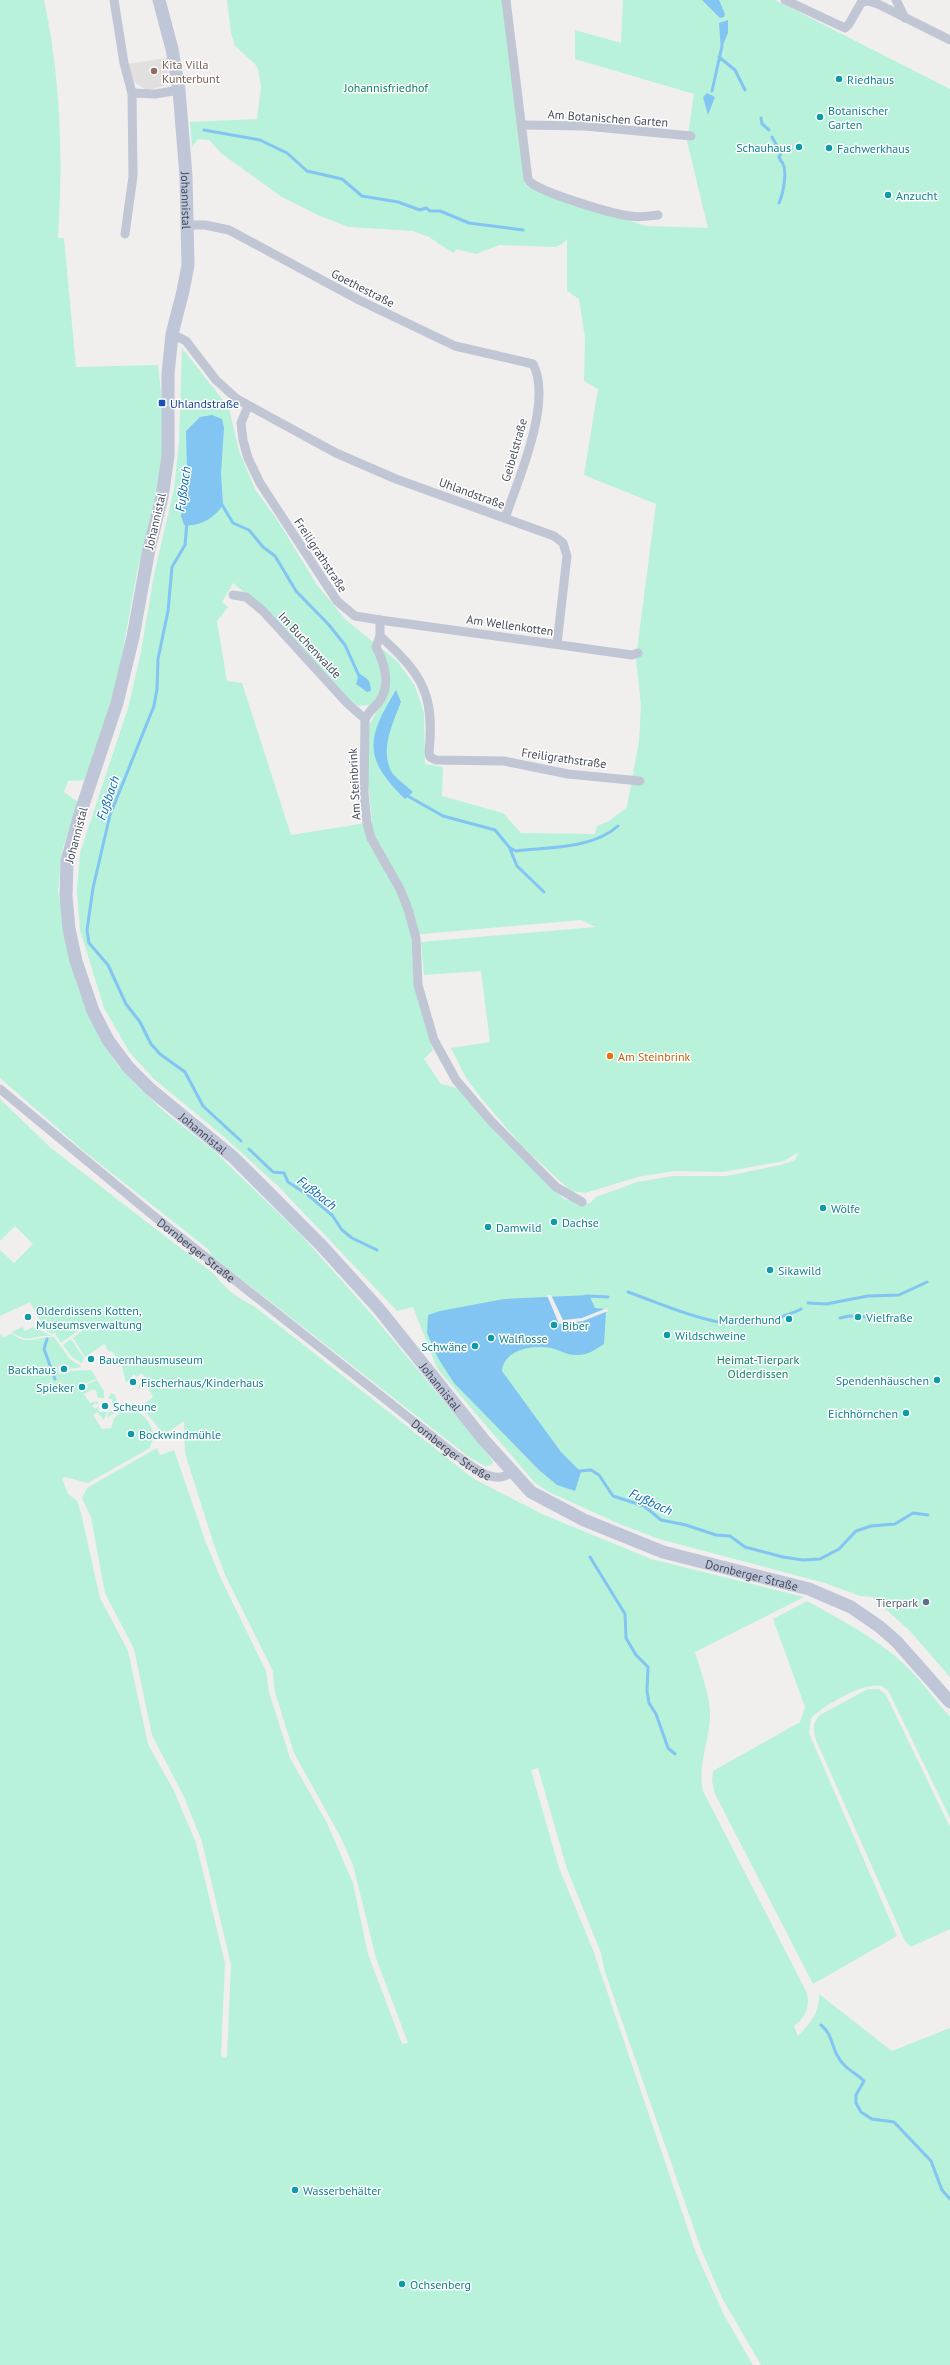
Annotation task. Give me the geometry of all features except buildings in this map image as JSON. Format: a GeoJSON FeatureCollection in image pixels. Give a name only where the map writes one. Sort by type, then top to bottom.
{"type":"FeatureCollection","features":[{"type":"Feature","properties":{"kind":"main road","name":"Johannistal"},"geometry":{"type":"LineString","coordinates":[[159,0],[172,49],[179,90],[186,176],[186,277],[172,334],[168,374],[168,456],[162,497],[150,542],[133,637],[118,703],[80,814],[67,861],[67,912],[81,978],[99,1024],[128,1067],[150,1089],[238,1162],[321,1245],[379,1309],[511,1472]]}},
{"type":"Feature","properties":{"kind":"main road","name":"Dornberger Straße"},"geometry":{"type":"LineString","coordinates":[[511,1472],[531,1492],[548,1503],[644,1545],[686,1558],[810,1589],[851,1606],[886,1632],[950,1702]]}},
{"type":"Feature","properties":{"kind":"street"},"geometry":{"type":"LineString","coordinates":[[114,0],[124,63],[132,93],[132,176],[126,234]]}},
{"type":"Feature","properties":{"kind":"street"},"geometry":{"type":"LineString","coordinates":[[506,0],[528,179],[534,186],[620,214],[639,217],[658,215]]}},
{"type":"Feature","properties":{"kind":"street"},"geometry":{"type":"LineString","coordinates":[[785,0],[845,28],[849,24],[861,3],[869,0],[950,40]]}},
{"type":"Feature","properties":{"kind":"street"},"geometry":{"type":"LineString","coordinates":[[896,0],[905,18]]}},
{"type":"Feature","properties":{"kind":"street"},"geometry":{"type":"LineString","coordinates":[[132,93],[155,94],[179,90]]}},
{"type":"Feature","properties":{"kind":"street","name":"Am Botanischen Garten"},"geometry":{"type":"LineString","coordinates":[[522,125],[585,126],[691,136]]}},
{"type":"Feature","properties":{"kind":"street","name":"Goethestraße"},"geometry":{"type":"LineString","coordinates":[[187,225],[205,225],[229,230],[359,300],[455,346],[533,364]]}},
{"type":"Feature","properties":{"kind":"street","name":"Uhlandstraße"},"geometry":{"type":"LineString","coordinates":[[172,334],[186,340],[216,380],[227,391],[248,406],[365,466],[554,536],[562,543],[567,556],[557,644]]}},
{"type":"Feature","properties":{"kind":"street","name":"Geibelstraße"},"geometry":{"type":"LineString","coordinates":[[505,518],[532,441],[536,419],[539,386],[533,364]]}},
{"type":"Feature","properties":{"kind":"street","name":"Freiligrathstraße"},"geometry":{"type":"LineString","coordinates":[[248,406],[241,423],[243,440],[248,458],[260,483],[337,601],[355,616],[380,620]]}},
{"type":"Feature","properties":{"kind":"street","name":"Im Buchenwalde"},"geometry":{"type":"LineString","coordinates":[[233,595],[246,597],[263,611],[347,703],[365,719]]}},
{"type":"Feature","properties":{"kind":"street"},"geometry":{"type":"LineString","coordinates":[[365,719],[369,711],[380,701],[385,686],[385,668],[376,647],[380,636],[380,620]]}},
{"type":"Feature","properties":{"kind":"street","name":"Am Wellenkotten"},"geometry":{"type":"LineString","coordinates":[[380,620],[632,655],[638,653]]}},
{"type":"Feature","properties":{"kind":"street","name":"Freiligrathstraße"},"geometry":{"type":"LineString","coordinates":[[380,636],[417,674],[427,696],[431,719],[429,752],[433,759],[504,762],[568,774],[640,781]]}},
{"type":"Feature","properties":{"kind":"street","name":"Am Steinbrink"},"geometry":{"type":"LineString","coordinates":[[365,719],[364,794],[367,824],[371,838],[400,889],[408,909],[416,938],[418,985],[434,1040],[456,1080],[491,1121],[556,1187],[582,1202]]}},
{"type":"Feature","properties":{"kind":"street","name":"Dornberger Straße"},"geometry":{"type":"LineString","coordinates":[[0,1089],[150,1213],[457,1456],[493,1478],[504,1478],[511,1472]]}},
{"type":"Feature","properties":{"kind":"shaded area"},"geometry":{"type":"Polygon","coordinates":[[[167,58],[170,77],[164,86],[147,90],[135,83],[127,64],[167,58]]]}},
{"type":"Feature","properties":{"kind":"green space"},"geometry":{"type":"Polygon","coordinates":[[[0,0],[44,0],[54,59],[59,119],[60,208],[58,238],[64,238],[76,367],[158,365],[163,411],[164,456],[157,496],[137,572],[118,678],[87,780],[68,781],[64,792],[78,802],[63,848],[58,891],[70,960],[78,988],[100,1039],[117,1064],[136,1085],[167,1114],[212,1149],[302,1236],[374,1317],[490,1457],[493,1462],[491,1465],[485,1466],[469,1457],[212,1256],[208,1249],[85,1152],[0,1078],[0,0]]]}},
{"type":"Feature","properties":{"kind":"green space"},"geometry":{"type":"Polygon","coordinates":[[[227,0],[503,0],[526,186],[646,226],[708,228],[687,141],[694,94],[575,59],[575,30],[621,43],[623,0],[775,0],[950,89],[950,1677],[909,1630],[872,1597],[860,1596],[825,1583],[659,1539],[617,1523],[549,1492],[535,1483],[437,1368],[413,1307],[397,1311],[279,1187],[222,1135],[154,1079],[130,1053],[104,1008],[80,930],[77,891],[80,853],[128,708],[140,657],[154,575],[174,489],[179,442],[182,348],[229,408],[239,451],[255,489],[278,521],[317,585],[346,620],[397,661],[415,686],[424,713],[425,764],[443,767],[442,796],[503,813],[521,833],[595,834],[597,826],[609,821],[627,807],[639,741],[641,706],[636,658],[656,504],[584,475],[598,389],[584,381],[585,338],[579,299],[567,291],[567,239],[562,244],[555,247],[499,245],[476,254],[457,249],[453,253],[429,237],[413,231],[349,227],[320,216],[282,197],[222,154],[209,140],[198,139],[192,147],[190,122],[257,119],[261,87],[258,69],[255,64],[235,46],[231,33],[227,0]],[[233,583],[222,602],[228,607],[217,621],[227,681],[242,683],[291,835],[372,822],[367,771],[368,727],[376,713],[368,705],[358,706],[351,701],[265,609],[233,583]],[[581,920],[411,935],[414,985],[433,1050],[424,1059],[441,1084],[457,1088],[499,1136],[564,1199],[584,1204],[590,1203],[596,1197],[637,1182],[673,1176],[726,1176],[781,1165],[795,1160],[799,1152],[784,1161],[723,1172],[674,1171],[638,1177],[585,1193],[571,1191],[522,1146],[466,1078],[451,1048],[490,1042],[481,971],[424,975],[421,942],[596,927],[581,920]]]}},
{"type":"Feature","properties":{"kind":"green space"},"geometry":{"type":"Polygon","coordinates":[[[0,1099],[51,1148],[214,1274],[232,1293],[254,1306],[474,1479],[542,1514],[651,1559],[804,1597],[695,1652],[705,1684],[710,1708],[708,1734],[702,1772],[703,1791],[806,1991],[808,2006],[802,2019],[794,2026],[798,2036],[816,2012],[819,1994],[892,2051],[950,2028],[950,2365],[761,2365],[722,2298],[701,2249],[605,1972],[601,1953],[567,1869],[538,1768],[531,1770],[559,1868],[593,1950],[696,2253],[724,2315],[753,2365],[0,2365],[0,1334],[3,1338],[12,1333],[17,1337],[27,1340],[54,1337],[70,1359],[82,1367],[69,1369],[69,1365],[58,1366],[59,1374],[69,1373],[70,1371],[91,1370],[97,1379],[77,1386],[81,1392],[88,1387],[87,1384],[97,1380],[104,1391],[104,1398],[98,1398],[96,1391],[93,1389],[84,1394],[90,1403],[98,1401],[98,1405],[95,1403],[92,1406],[96,1409],[98,1406],[99,1412],[107,1412],[104,1420],[97,1412],[93,1415],[102,1429],[111,1428],[114,1418],[126,1408],[140,1413],[151,1426],[153,1437],[150,1448],[88,1483],[65,1477],[62,1478],[68,1494],[77,1501],[81,1513],[100,1598],[128,1651],[148,1744],[174,1791],[196,1843],[225,1963],[221,2056],[227,2058],[231,1965],[202,1842],[185,1799],[152,1735],[134,1649],[105,1593],[91,1517],[82,1498],[87,1488],[157,1448],[160,1455],[174,1450],[206,1543],[222,1581],[266,1671],[269,1692],[290,1758],[327,1823],[353,1883],[368,1954],[402,2044],[408,2043],[376,1958],[353,1865],[341,1838],[294,1753],[274,1689],[273,1671],[226,1577],[213,1542],[185,1453],[184,1421],[168,1432],[162,1432],[143,1409],[143,1405],[153,1397],[147,1386],[137,1389],[145,1376],[141,1373],[137,1377],[134,1374],[126,1383],[122,1366],[112,1351],[109,1352],[104,1344],[85,1357],[73,1338],[83,1330],[81,1326],[77,1330],[78,1331],[61,1343],[54,1332],[53,1334],[35,1326],[41,1322],[30,1302],[0,1316],[0,1250],[14,1263],[33,1244],[15,1226],[0,1241],[0,1099]]]}},
{"type":"Feature","properties":{"kind":"green space"},"geometry":{"type":"Polygon","coordinates":[[[22,1327],[25,1331],[33,1327],[52,1336],[23,1338],[12,1332],[22,1327]]]}},
{"type":"Feature","properties":{"kind":"green space"},"geometry":{"type":"Polygon","coordinates":[[[71,1339],[84,1358],[82,1363],[72,1357],[63,1345],[71,1339]]]}},
{"type":"Feature","properties":{"kind":"green space"},"geometry":{"type":"Polygon","coordinates":[[[111,1393],[115,1395],[117,1403],[126,1404],[107,1418],[108,1412],[113,1411],[112,1399],[108,1398],[111,1393]]]}},
{"type":"Feature","properties":{"kind":"green space"},"geometry":{"type":"Polygon","coordinates":[[[807,1601],[857,1630],[893,1654],[916,1677],[950,1717],[950,1818],[889,1692],[882,1686],[865,1687],[855,1691],[825,1707],[811,1718],[809,1733],[897,1936],[813,1984],[715,1794],[712,1781],[713,1771],[800,1722],[805,1707],[773,1619],[807,1601]]]}},
{"type":"Feature","properties":{"kind":"green space"},"geometry":{"type":"Polygon","coordinates":[[[868,1689],[879,1689],[886,1695],[950,1827],[950,1929],[911,1947],[905,1941],[814,1733],[814,1724],[820,1715],[868,1689]]]}},
{"type":"Feature","properties":{"kind":"water"},"geometry":{"type":"Polygon","coordinates":[[[702,0],[719,0],[725,14],[724,17],[720,18],[702,0]]]}},
{"type":"Feature","properties":{"kind":"water"},"geometry":{"type":"Polygon","coordinates":[[[728,20],[728,33],[721,50],[719,23],[728,20]]]}},
{"type":"Feature","properties":{"kind":"water"},"geometry":{"type":"Polygon","coordinates":[[[707,93],[715,97],[708,115],[703,97],[707,93]]]}},
{"type":"Feature","properties":{"kind":"water"},"geometry":{"type":"Polygon","coordinates":[[[212,415],[222,419],[224,428],[221,473],[223,505],[211,518],[206,521],[196,525],[184,525],[181,516],[187,469],[186,431],[200,417],[212,415]]]}},
{"type":"Feature","properties":{"kind":"water"},"geometry":{"type":"Polygon","coordinates":[[[359,673],[369,681],[371,691],[367,692],[356,684],[359,673]]]}},
{"type":"Feature","properties":{"kind":"water"},"geometry":{"type":"Polygon","coordinates":[[[396,690],[401,702],[391,727],[387,745],[387,753],[388,762],[393,774],[413,792],[405,799],[391,785],[382,772],[376,759],[374,748],[375,735],[379,722],[396,690]]]}},
{"type":"Feature","properties":{"kind":"water"},"geometry":{"type":"Polygon","coordinates":[[[589,1295],[595,1308],[605,1309],[606,1312],[604,1344],[583,1355],[572,1355],[544,1347],[520,1350],[508,1358],[502,1371],[561,1452],[581,1472],[575,1491],[557,1485],[539,1470],[454,1383],[438,1358],[427,1333],[428,1315],[440,1311],[504,1299],[589,1295]]]}},
{"type":"Feature","properties":{"kind":"pier"},"geometry":{"type":"Polygon","coordinates":[[[547,1295],[551,1295],[563,1320],[582,1318],[607,1308],[608,1311],[583,1321],[559,1324],[547,1295]]]}},
{"type":"Feature","properties":{"kind":"waterway"},"geometry":{"type":"LineString","coordinates":[[712,91],[722,46]]}},
{"type":"Feature","properties":{"kind":"waterway"},"geometry":{"type":"LineString","coordinates":[[719,57],[735,70],[745,90]]}},
{"type":"Feature","properties":{"kind":"waterway"},"geometry":{"type":"LineString","coordinates":[[761,118],[762,124],[769,130]]}},
{"type":"Feature","properties":{"kind":"waterway"},"geometry":{"type":"LineString","coordinates":[[204,130],[260,140],[287,153],[307,171],[342,179],[362,196],[398,202],[420,210],[426,208],[430,211],[440,211],[469,223],[523,230]]}},
{"type":"Feature","properties":{"kind":"waterway"},"geometry":{"type":"LineString","coordinates":[[772,137],[781,153],[779,157],[781,161]]}},
{"type":"Feature","properties":{"kind":"waterway"},"geometry":{"type":"LineString","coordinates":[[779,203],[785,177],[782,162]]}},
{"type":"Feature","properties":{"kind":"waterway"},"geometry":{"type":"LineString","coordinates":[[221,503],[233,523],[249,530],[263,547],[275,556],[296,591],[329,625],[345,645],[359,676]]}},
{"type":"Feature","properties":{"kind":"waterway","name":"Fußbach"},"geometry":{"type":"LineString","coordinates":[[187,522],[185,545],[172,567],[168,611],[158,659],[157,689],[154,706],[110,815],[93,888],[87,930],[89,943],[108,965],[126,1004],[140,1022],[151,1044],[160,1054],[185,1072],[203,1106],[241,1141]]}},
{"type":"Feature","properties":{"kind":"waterway"},"geometry":{"type":"LineString","coordinates":[[406,795],[443,816],[495,830],[510,848],[516,851],[570,846],[583,843],[608,834],[618,826]]}},
{"type":"Feature","properties":{"kind":"waterway"},"geometry":{"type":"LineString","coordinates":[[510,849],[517,866],[544,892]]}},
{"type":"Feature","properties":{"kind":"waterway","name":"Fußbach"},"geometry":{"type":"LineString","coordinates":[[249,1149],[273,1172],[284,1173],[288,1182],[308,1195],[332,1215],[342,1230],[352,1238],[377,1250]]}},
{"type":"Feature","properties":{"kind":"waterway"},"geometry":{"type":"LineString","coordinates":[[808,1303],[826,1304],[868,1296],[899,1295],[927,1282]]}},
{"type":"Feature","properties":{"kind":"waterway"},"geometry":{"type":"LineString","coordinates":[[628,1292],[684,1313],[723,1323],[762,1323],[801,1309]]}},
{"type":"Feature","properties":{"kind":"waterway"},"geometry":{"type":"LineString","coordinates":[[586,1296],[608,1297]]}},
{"type":"Feature","properties":{"kind":"waterway"},"geometry":{"type":"LineString","coordinates":[[840,1318],[849,1316],[870,1317]]}},
{"type":"Feature","properties":{"kind":"waterway"},"geometry":{"type":"LineString","coordinates":[[47,1339],[44,1349],[55,1379]]}},
{"type":"Feature","properties":{"kind":"waterway","name":"Fußbach"},"geometry":{"type":"LineString","coordinates":[[579,1471],[591,1470],[599,1475],[613,1496],[644,1506],[661,1520],[686,1525],[716,1535],[730,1536],[745,1547],[783,1557],[803,1560],[820,1559],[839,1549],[856,1531],[871,1526],[895,1524],[913,1513],[928,1515]]}},
{"type":"Feature","properties":{"kind":"waterway"},"geometry":{"type":"LineString","coordinates":[[590,1557],[625,1614],[626,1638],[636,1655],[648,1667],[647,1691],[649,1703],[656,1714],[668,1748],[675,1754]]}},
{"type":"Feature","properties":{"kind":"waterway"},"geometry":{"type":"LineString","coordinates":[[821,2025],[825,2028],[840,2060],[846,2067],[864,2081],[856,2095],[856,2103],[861,2112],[872,2119],[894,2122],[931,2161],[942,2190],[950,2199]]}},
{"type":"Feature","properties":{"kind":"place","name":"Kita Villa Kunterbunt"},"geometry":{"type":"Point","coordinates":[154,71]}},
{"type":"Feature","properties":{"kind":"place","name":"Riedhaus"},"geometry":{"type":"Point","coordinates":[839,79]}},
{"type":"Feature","properties":{"kind":"place","name":"Botanischer Garten"},"geometry":{"type":"Point","coordinates":[820,117]}},
{"type":"Feature","properties":{"kind":"place","name":"Schauhaus"},"geometry":{"type":"Point","coordinates":[799,147]}},
{"type":"Feature","properties":{"kind":"place","name":"Fachwerkhaus"},"geometry":{"type":"Point","coordinates":[829,148]}},
{"type":"Feature","properties":{"kind":"place","name":"Anzucht"},"geometry":{"type":"Point","coordinates":[888,195]}},
{"type":"Feature","properties":{"kind":"place","name":"Uhlandstraße"},"geometry":{"type":"Point","coordinates":[162,403]}},
{"type":"Feature","properties":{"kind":"place","name":"Am Steinbrink"},"geometry":{"type":"Point","coordinates":[610,1056]}},
{"type":"Feature","properties":{"kind":"place","name":"Wölfe"},"geometry":{"type":"Point","coordinates":[823,1208]}},
{"type":"Feature","properties":{"kind":"place","name":"Dachse"},"geometry":{"type":"Point","coordinates":[554,1222]}},
{"type":"Feature","properties":{"kind":"place","name":"Damwild"},"geometry":{"type":"Point","coordinates":[488,1227]}},
{"type":"Feature","properties":{"kind":"place","name":"Sikawild"},"geometry":{"type":"Point","coordinates":[770,1270]}},
{"type":"Feature","properties":{"kind":"place","name":"Olderdissens Kotten, Museumsverwaltung"},"geometry":{"type":"Point","coordinates":[28,1317]}},
{"type":"Feature","properties":{"kind":"place","name":"Vielfraße"},"geometry":{"type":"Point","coordinates":[858,1317]}},
{"type":"Feature","properties":{"kind":"place","name":"Marderhund"},"geometry":{"type":"Point","coordinates":[789,1319]}},
{"type":"Feature","properties":{"kind":"place","name":"Biber"},"geometry":{"type":"Point","coordinates":[554,1325]}},
{"type":"Feature","properties":{"kind":"place","name":"Wildschweine"},"geometry":{"type":"Point","coordinates":[667,1335]}},
{"type":"Feature","properties":{"kind":"place","name":"Walflosse"},"geometry":{"type":"Point","coordinates":[491,1338]}},
{"type":"Feature","properties":{"kind":"place","name":"Schwäne"},"geometry":{"type":"Point","coordinates":[475,1346]}},
{"type":"Feature","properties":{"kind":"place","name":"Bauernhausmuseum"},"geometry":{"type":"Point","coordinates":[91,1359]}},
{"type":"Feature","properties":{"kind":"place","name":"Backhaus"},"geometry":{"type":"Point","coordinates":[64,1369]}},
{"type":"Feature","properties":{"kind":"place","name":"Spendenhäuschen"},"geometry":{"type":"Point","coordinates":[937,1380]}},
{"type":"Feature","properties":{"kind":"place","name":"Fischerhaus/Kinderhaus"},"geometry":{"type":"Point","coordinates":[133,1382]}},
{"type":"Feature","properties":{"kind":"place","name":"Spieker"},"geometry":{"type":"Point","coordinates":[82,1387]}},
{"type":"Feature","properties":{"kind":"place","name":"Scheune"},"geometry":{"type":"Point","coordinates":[105,1406]}},
{"type":"Feature","properties":{"kind":"place","name":"Eichhörnchen"},"geometry":{"type":"Point","coordinates":[906,1413]}},
{"type":"Feature","properties":{"kind":"place","name":"Bockwindmühle"},"geometry":{"type":"Point","coordinates":[131,1434]}},
{"type":"Feature","properties":{"kind":"place","name":"Tierpark"},"geometry":{"type":"Point","coordinates":[926,1602]}},
{"type":"Feature","properties":{"kind":"place","name":"Wasserbehälter"},"geometry":{"type":"Point","coordinates":[295,2190]}},
{"type":"Feature","properties":{"kind":"place","name":"Ochsenberg"},"geometry":{"type":"Point","coordinates":[402,2284]}},
{"type":"Feature","properties":{"kind":"park label","name":"Johannisfriedhof"},"geometry":{"type":"Point","coordinates":[386,87]}},
{"type":"Feature","properties":{"kind":"park label","name":"Heimat-Tierpark Olderdissen"},"geometry":{"type":"Point","coordinates":[758,1366]}}]}
